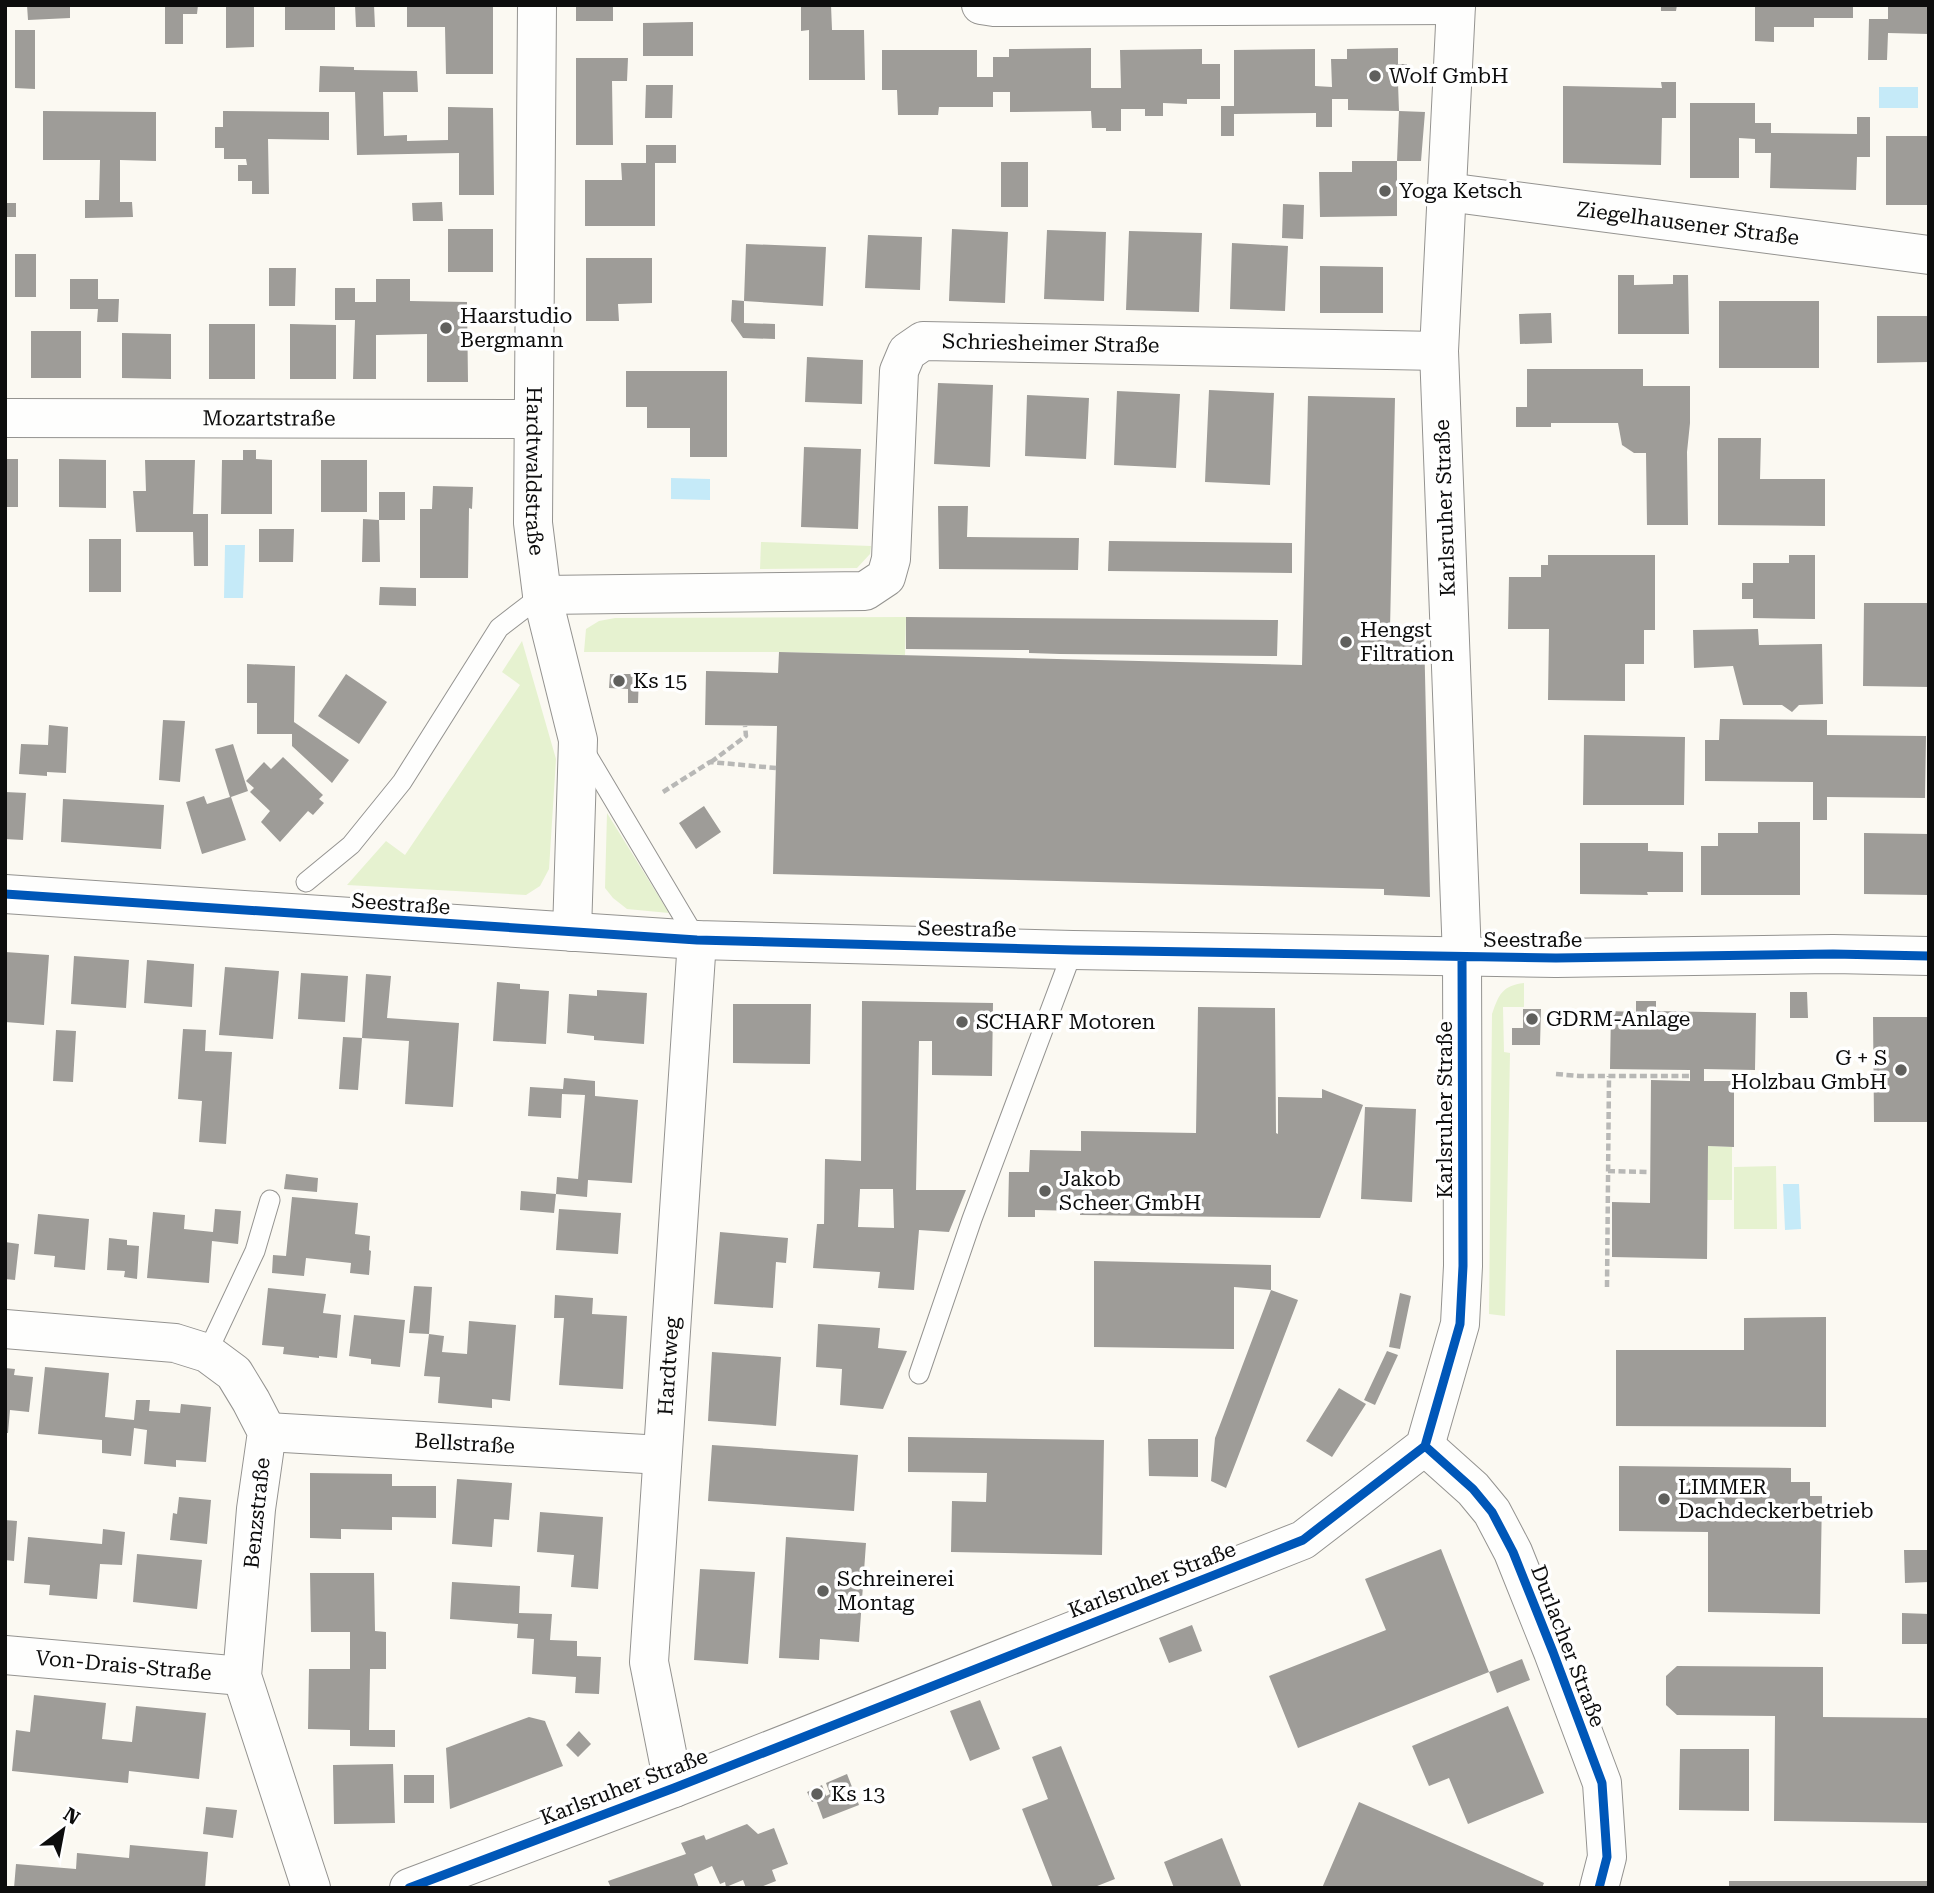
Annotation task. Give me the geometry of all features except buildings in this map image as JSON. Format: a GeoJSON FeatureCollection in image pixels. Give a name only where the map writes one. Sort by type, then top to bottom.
{"type":"FeatureCollection","features":[{"type":"Feature","properties":{"kind":"street","name":"Hardtwaldstraße"},"geometry":{"type":"LineString","coordinates":[[537,5],[533,523],[542,595],[578,740],[572,932]]}},
{"type":"Feature","properties":{"kind":"street"},"geometry":{"type":"LineString","coordinates":[[981,5],[1456,5]]}},
{"type":"Feature","properties":{"kind":"street","name":"Karlsruher Straße"},"geometry":{"type":"LineString","coordinates":[[409,1888],[674,1788],[1303,1540],[1425,1446],[1460,1324],[1463,1266],[1462,957],[1439,351],[1456,5]]}},
{"type":"Feature","properties":{"kind":"street","name":"Ziegelhausener Straße"},"geometry":{"type":"LineString","coordinates":[[1447,191],[1929,255]]}},
{"type":"Feature","properties":{"kind":"street","name":"Schriesheimer Straße"},"geometry":{"type":"LineString","coordinates":[[542,595],[866,591],[886,577],[891,559],[899,371],[907,352],[923,341],[1439,351]]}},
{"type":"Feature","properties":{"kind":"street","name":"Mozartstraße"},"geometry":{"type":"LineString","coordinates":[[5,418],[532,419]]}},
{"type":"Feature","properties":{"kind":"street","name":"Seestraße"},"geometry":{"type":"LineString","coordinates":[[5,894],[697,940],[1462,957],[1833,954],[1929,956]]}},
{"type":"Feature","properties":{"kind":"street","name":"Hardtweg"},"geometry":{"type":"LineString","coordinates":[[674,1788],[649,1661],[697,940]]}},
{"type":"Feature","properties":{"kind":"street","name":"Benzstraße"},"geometry":{"type":"LineString","coordinates":[[5,1329],[175,1343],[207,1353],[234,1373],[267,1432],[256,1509],[242,1676],[311,1888]]}},
{"type":"Feature","properties":{"kind":"street","name":"Bellstraße"},"geometry":{"type":"LineString","coordinates":[[267,1432],[662,1455]]}},
{"type":"Feature","properties":{"kind":"street","name":"Durlacher Straße"},"geometry":{"type":"LineString","coordinates":[[1425,1446],[1473,1489],[1492,1512],[1513,1552],[1553,1652],[1602,1783],[1607,1857],[1599,1888]]}},
{"type":"Feature","properties":{"kind":"street","name":"Von-Drais-Straße"},"geometry":{"type":"LineString","coordinates":[[5,1654],[242,1676]]}},
{"type":"Feature","properties":{"kind":"lane"},"geometry":{"type":"LineString","coordinates":[[306,882],[351,845],[402,782],[499,628],[542,595]]}},
{"type":"Feature","properties":{"kind":"lane"},"geometry":{"type":"LineString","coordinates":[[578,740],[697,940]]}},
{"type":"Feature","properties":{"kind":"lane"},"geometry":{"type":"LineString","coordinates":[[919,1374],[972,1219],[1073,950]]}},
{"type":"Feature","properties":{"kind":"lane"},"geometry":{"type":"LineString","coordinates":[[207,1353],[255,1251],[270,1200]]}},
{"type":"Feature","properties":{"kind":"path"},"geometry":{"type":"LineString","coordinates":[[663,792],[746,736],[745,726]]}},
{"type":"Feature","properties":{"kind":"path"},"geometry":{"type":"LineString","coordinates":[[710,762],[776,768]]}},
{"type":"Feature","properties":{"kind":"path"},"geometry":{"type":"LineString","coordinates":[[1556,1074],[1690,1076]]}},
{"type":"Feature","properties":{"kind":"path"},"geometry":{"type":"LineString","coordinates":[[1607,1287],[1609,1076]]}},
{"type":"Feature","properties":{"kind":"path"},"geometry":{"type":"LineString","coordinates":[[1608,1171],[1650,1172]]}},
{"type":"Feature","properties":{"kind":"green space"},"geometry":{"type":"Polygon","coordinates":[[[761,542],[871,546],[870,554],[857,568],[760,569],[761,542]]]}},
{"type":"Feature","properties":{"kind":"green space"},"geometry":{"type":"Polygon","coordinates":[[[906,617],[905,655],[584,652],[586,629],[599,621],[615,618],[906,617]]]}},
{"type":"Feature","properties":{"kind":"green space"},"geometry":{"type":"Polygon","coordinates":[[[522,641],[556,759],[549,869],[540,886],[526,895],[347,885],[386,841],[405,855],[520,685],[502,672],[522,641]]]}},
{"type":"Feature","properties":{"kind":"green space"},"geometry":{"type":"Polygon","coordinates":[[[607,813],[669,913],[627,909],[605,888],[607,813]]]}},
{"type":"Feature","properties":{"kind":"green space"},"geometry":{"type":"Polygon","coordinates":[[[1524,983],[1524,1007],[1503,1007],[1504,1052],[1510,1053],[1505,1316],[1489,1314],[1492,1014],[1502,992],[1511,986],[1524,983]]]}},
{"type":"Feature","properties":{"kind":"green space"},"geometry":{"type":"Polygon","coordinates":[[[1708,1146],[1732,1147],[1732,1200],[1707,1200],[1708,1146]]]}},
{"type":"Feature","properties":{"kind":"green space"},"geometry":{"type":"Polygon","coordinates":[[[1776,1166],[1777,1229],[1734,1229],[1734,1167],[1776,1166]]]}},
{"type":"Feature","properties":{"kind":"water"},"geometry":{"type":"Polygon","coordinates":[[[1879,87],[1918,87],[1918,108],[1879,108],[1879,87]]]}},
{"type":"Feature","properties":{"kind":"water"},"geometry":{"type":"Polygon","coordinates":[[[671,478],[710,479],[710,500],[671,499],[671,478]]]}},
{"type":"Feature","properties":{"kind":"water"},"geometry":{"type":"Polygon","coordinates":[[[225,545],[245,545],[243,598],[224,598],[225,545]]]}},
{"type":"Feature","properties":{"kind":"water"},"geometry":{"type":"Polygon","coordinates":[[[1783,1184],[1799,1184],[1801,1229],[1785,1230],[1783,1184]]]}},
{"type":"Feature","properties":{"kind":"cycle path"},"geometry":{"type":"LineString","coordinates":[[5,894],[697,940],[1073,950],[1556,958],[1833,954],[1929,956]]}},
{"type":"Feature","properties":{"kind":"cycle path"},"geometry":{"type":"LineString","coordinates":[[409,1888],[674,1788],[1303,1540],[1425,1446],[1460,1324],[1463,1266],[1462,957]]}},
{"type":"Feature","properties":{"kind":"cycle path"},"geometry":{"type":"LineString","coordinates":[[1425,1446],[1473,1489],[1492,1512],[1513,1552],[1553,1652],[1602,1783],[1607,1857],[1599,1888]]}},
{"type":"Feature","properties":{"kind":"place","name":"Wolf GmbH"},"geometry":{"type":"Point","coordinates":[1375,76]}},
{"type":"Feature","properties":{"kind":"place","name":"Yoga Ketsch"},"geometry":{"type":"Point","coordinates":[1385,191]}},
{"type":"Feature","properties":{"kind":"place","name":"Haarstudio Bergmann"},"geometry":{"type":"Point","coordinates":[446,328]}},
{"type":"Feature","properties":{"kind":"place","name":"Hengst Filtration"},"geometry":{"type":"Point","coordinates":[1346,642]}},
{"type":"Feature","properties":{"kind":"place","name":"Ks 15"},"geometry":{"type":"Point","coordinates":[619,681]}},
{"type":"Feature","properties":{"kind":"place","name":"GDRM-Anlage"},"geometry":{"type":"Point","coordinates":[1532,1019]}},
{"type":"Feature","properties":{"kind":"place","name":"SCHARF Motoren"},"geometry":{"type":"Point","coordinates":[962,1022]}},
{"type":"Feature","properties":{"kind":"place","name":"G + S Holzbau GmbH"},"geometry":{"type":"Point","coordinates":[1901,1070]}},
{"type":"Feature","properties":{"kind":"place","name":"Jakob Scheer GmbH"},"geometry":{"type":"Point","coordinates":[1045,1191]}},
{"type":"Feature","properties":{"kind":"place","name":"LIMMER Dachdeckerbetrieb"},"geometry":{"type":"Point","coordinates":[1664,1499]}},
{"type":"Feature","properties":{"kind":"place","name":"Schreinerei Montag"},"geometry":{"type":"Point","coordinates":[823,1591]}},
{"type":"Feature","properties":{"kind":"place","name":"Ks 13"},"geometry":{"type":"Point","coordinates":[817,1794]}}]}
